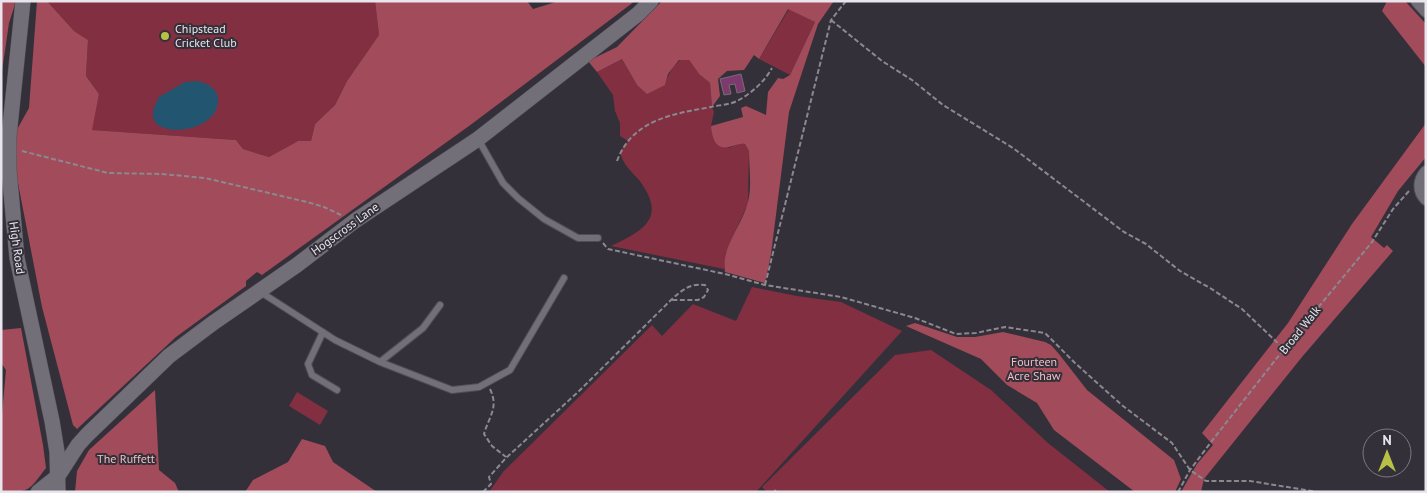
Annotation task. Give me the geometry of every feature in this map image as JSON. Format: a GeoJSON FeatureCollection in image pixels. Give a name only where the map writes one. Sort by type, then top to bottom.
{"type":"FeatureCollection","features":[{"type":"Feature","properties":{"kind":"street","name":"High Road"},"geometry":{"type":"LineString","coordinates":[[23,1],[8,136],[9,170],[17,258],[54,437],[58,492]]}},
{"type":"Feature","properties":{"kind":"street","name":"Hogscross Lane"},"geometry":{"type":"LineString","coordinates":[[58,476],[78,445],[169,356],[258,290],[297,265],[356,220],[478,139],[623,26],[651,1]]}},
{"type":"Feature","properties":{"kind":"street"},"geometry":{"type":"LineString","coordinates":[[1417,1],[1426,11]]}},
{"type":"Feature","properties":{"kind":"street"},"geometry":{"type":"LineString","coordinates":[[1423,175],[1420,186],[1426,199]]}},
{"type":"Feature","properties":{"kind":"street"},"geometry":{"type":"LineString","coordinates":[[54,437],[78,445]]}},
{"type":"Feature","properties":{"kind":"street"},"geometry":{"type":"LineString","coordinates":[[38,492],[58,476]]}},
{"type":"Feature","properties":{"kind":"lane"},"geometry":{"type":"LineString","coordinates":[[478,139],[503,183],[518,198],[544,219],[578,238],[598,238]]}},
{"type":"Feature","properties":{"kind":"lane"},"geometry":{"type":"LineString","coordinates":[[258,290],[323,332],[380,362],[452,390],[479,387],[510,370],[564,278]]}},
{"type":"Feature","properties":{"kind":"lane"},"geometry":{"type":"LineString","coordinates":[[380,362],[423,328],[440,305]]}},
{"type":"Feature","properties":{"kind":"lane"},"geometry":{"type":"LineString","coordinates":[[323,332],[308,364],[312,376],[338,390]]}},
{"type":"Feature","properties":{"kind":"path"},"geometry":{"type":"LineString","coordinates":[[765,285],[831,20],[846,1]]}},
{"type":"Feature","properties":{"kind":"path"},"geometry":{"type":"LineString","coordinates":[[831,20],[882,61],[912,80],[943,104],[1013,148],[1124,232],[1146,244],[1180,272],[1210,288],[1242,309],[1284,349]]}},
{"type":"Feature","properties":{"kind":"path"},"geometry":{"type":"LineString","coordinates":[[617,161],[620,151],[640,128],[656,120],[681,113],[736,102],[766,78],[772,68]]}},
{"type":"Feature","properties":{"kind":"path"},"geometry":{"type":"LineString","coordinates":[[19,151],[26,151],[108,173],[162,174],[204,178],[307,202],[339,214],[346,220],[356,220]]}},
{"type":"Feature","properties":{"kind":"path","name":"Broad Walk"},"geometry":{"type":"LineString","coordinates":[[1178,492],[1190,470],[1284,349],[1372,242],[1393,209],[1423,175]]}},
{"type":"Feature","properties":{"kind":"path"},"geometry":{"type":"LineString","coordinates":[[598,238],[608,249],[725,274],[765,285],[841,297],[914,318],[956,334],[976,333],[1005,327],[1045,333],[1123,406],[1172,443],[1190,470],[1206,481],[1250,481],[1318,492]]}},
{"type":"Feature","properties":{"kind":"path"},"geometry":{"type":"LineString","coordinates":[[483,492],[491,484],[489,477],[506,458],[578,392],[671,300],[685,287],[698,284],[705,285],[708,290],[704,298],[698,300],[671,300]]}},
{"type":"Feature","properties":{"kind":"path"},"geometry":{"type":"LineString","coordinates":[[486,383],[493,396],[495,407],[484,434],[492,446],[506,458]]}},
{"type":"Feature","properties":{"kind":"shaded area"},"geometry":{"type":"Polygon","coordinates":[[[47,1],[375,1],[379,35],[347,81],[335,105],[315,124],[311,141],[298,141],[269,157],[243,149],[236,140],[91,130],[99,94],[86,76],[88,40],[74,31],[47,1]]]}},
{"type":"Feature","properties":{"kind":"shaded area"},"geometry":{"type":"Polygon","coordinates":[[[789,9],[815,22],[790,75],[759,59],[789,9]]]}},
{"type":"Feature","properties":{"kind":"shaded area"},"geometry":{"type":"Polygon","coordinates":[[[622,59],[637,85],[665,85],[669,74],[677,63],[680,60],[689,60],[699,74],[710,83],[714,112],[711,126],[729,148],[739,143],[745,144],[749,151],[748,204],[730,242],[724,269],[611,246],[642,228],[648,221],[651,213],[651,204],[647,193],[621,156],[620,151],[628,141],[620,136],[620,123],[615,111],[613,95],[597,72],[622,59]]]}},
{"type":"Feature","properties":{"kind":"shaded area"},"geometry":{"type":"Polygon","coordinates":[[[752,287],[841,302],[902,331],[756,492],[489,492],[503,472],[652,325],[662,336],[693,304],[736,321],[752,287]]]}},
{"type":"Feature","properties":{"kind":"shaded area"},"geometry":{"type":"Polygon","coordinates":[[[931,350],[991,390],[1048,443],[1110,492],[767,492],[762,487],[895,355],[931,350]]]}},
{"type":"Feature","properties":{"kind":"shaded area"},"geometry":{"type":"Polygon","coordinates":[[[297,392],[328,411],[320,425],[289,406],[297,392]]]}},
{"type":"Feature","properties":{"kind":"green space"},"geometry":{"type":"Polygon","coordinates":[[[1,1],[16,1],[9,23],[1,78],[1,1]]]}},
{"type":"Feature","properties":{"kind":"green space"},"geometry":{"type":"Polygon","coordinates":[[[37,1],[47,1],[74,31],[88,40],[86,76],[99,94],[92,130],[236,140],[243,149],[269,157],[298,141],[311,141],[315,124],[335,105],[347,81],[379,35],[375,1],[527,1],[533,9],[559,1],[635,1],[469,126],[262,275],[257,272],[246,281],[246,286],[176,337],[77,429],[73,425],[42,307],[10,142],[29,108],[37,1]]]}},
{"type":"Feature","properties":{"kind":"green space"},"geometry":{"type":"Polygon","coordinates":[[[662,1],[834,1],[818,24],[789,112],[771,254],[765,283],[725,272],[726,253],[748,202],[750,183],[749,151],[745,144],[720,147],[713,138],[711,126],[743,117],[741,108],[746,106],[766,115],[768,92],[778,78],[783,79],[790,75],[815,22],[788,9],[759,59],[754,55],[744,70],[727,71],[718,79],[720,96],[712,107],[710,83],[699,74],[689,60],[679,60],[668,74],[665,85],[647,94],[637,85],[622,59],[597,72],[588,61],[617,47],[662,1]]]}},
{"type":"Feature","properties":{"kind":"green space"},"geometry":{"type":"Polygon","coordinates":[[[1387,1],[1405,1],[1426,24],[1426,67],[1382,11],[1387,1]]]}},
{"type":"Feature","properties":{"kind":"green space"},"geometry":{"type":"Polygon","coordinates":[[[1426,123],[1426,157],[1398,191],[1371,237],[1384,248],[1387,245],[1393,251],[1302,357],[1204,479],[1201,492],[1181,492],[1197,464],[1213,445],[1202,433],[1288,323],[1352,224],[1426,123]]]}},
{"type":"Feature","properties":{"kind":"green space","name":"Fourteen Acre Shaw"},"geometry":{"type":"Polygon","coordinates":[[[915,323],[957,337],[975,337],[1003,332],[1051,345],[1087,390],[1174,460],[1181,479],[1175,492],[1135,492],[1054,430],[1037,403],[1007,385],[981,359],[906,326],[915,323]]]}},
{"type":"Feature","properties":{"kind":"green space"},"geometry":{"type":"Polygon","coordinates":[[[21,328],[46,468],[28,489],[1,492],[1,425],[6,370],[1,363],[1,330],[21,328]]]}},
{"type":"Feature","properties":{"kind":"green space","name":"The Ruffett"},"geometry":{"type":"Polygon","coordinates":[[[155,390],[159,470],[175,483],[179,492],[75,492],[77,471],[89,450],[155,390]]]}},
{"type":"Feature","properties":{"kind":"green space"},"geometry":{"type":"Polygon","coordinates":[[[302,439],[325,446],[333,462],[377,492],[245,492],[253,480],[288,462],[302,439]]]}},
{"type":"Feature","properties":{"kind":"water"},"geometry":{"type":"Polygon","coordinates":[[[198,81],[212,88],[217,93],[218,101],[215,112],[207,121],[196,126],[172,130],[161,127],[155,121],[153,112],[159,97],[185,82],[198,81]]]}},
{"type":"Feature","properties":{"kind":"building"},"geometry":{"type":"Polygon","coordinates":[[[741,74],[745,91],[737,93],[735,84],[729,85],[731,94],[724,95],[720,79],[741,74]]]}},
{"type":"Feature","properties":{"kind":"place","name":"Chipstead Cricket Club"},"geometry":{"type":"Point","coordinates":[165,36]}}]}
